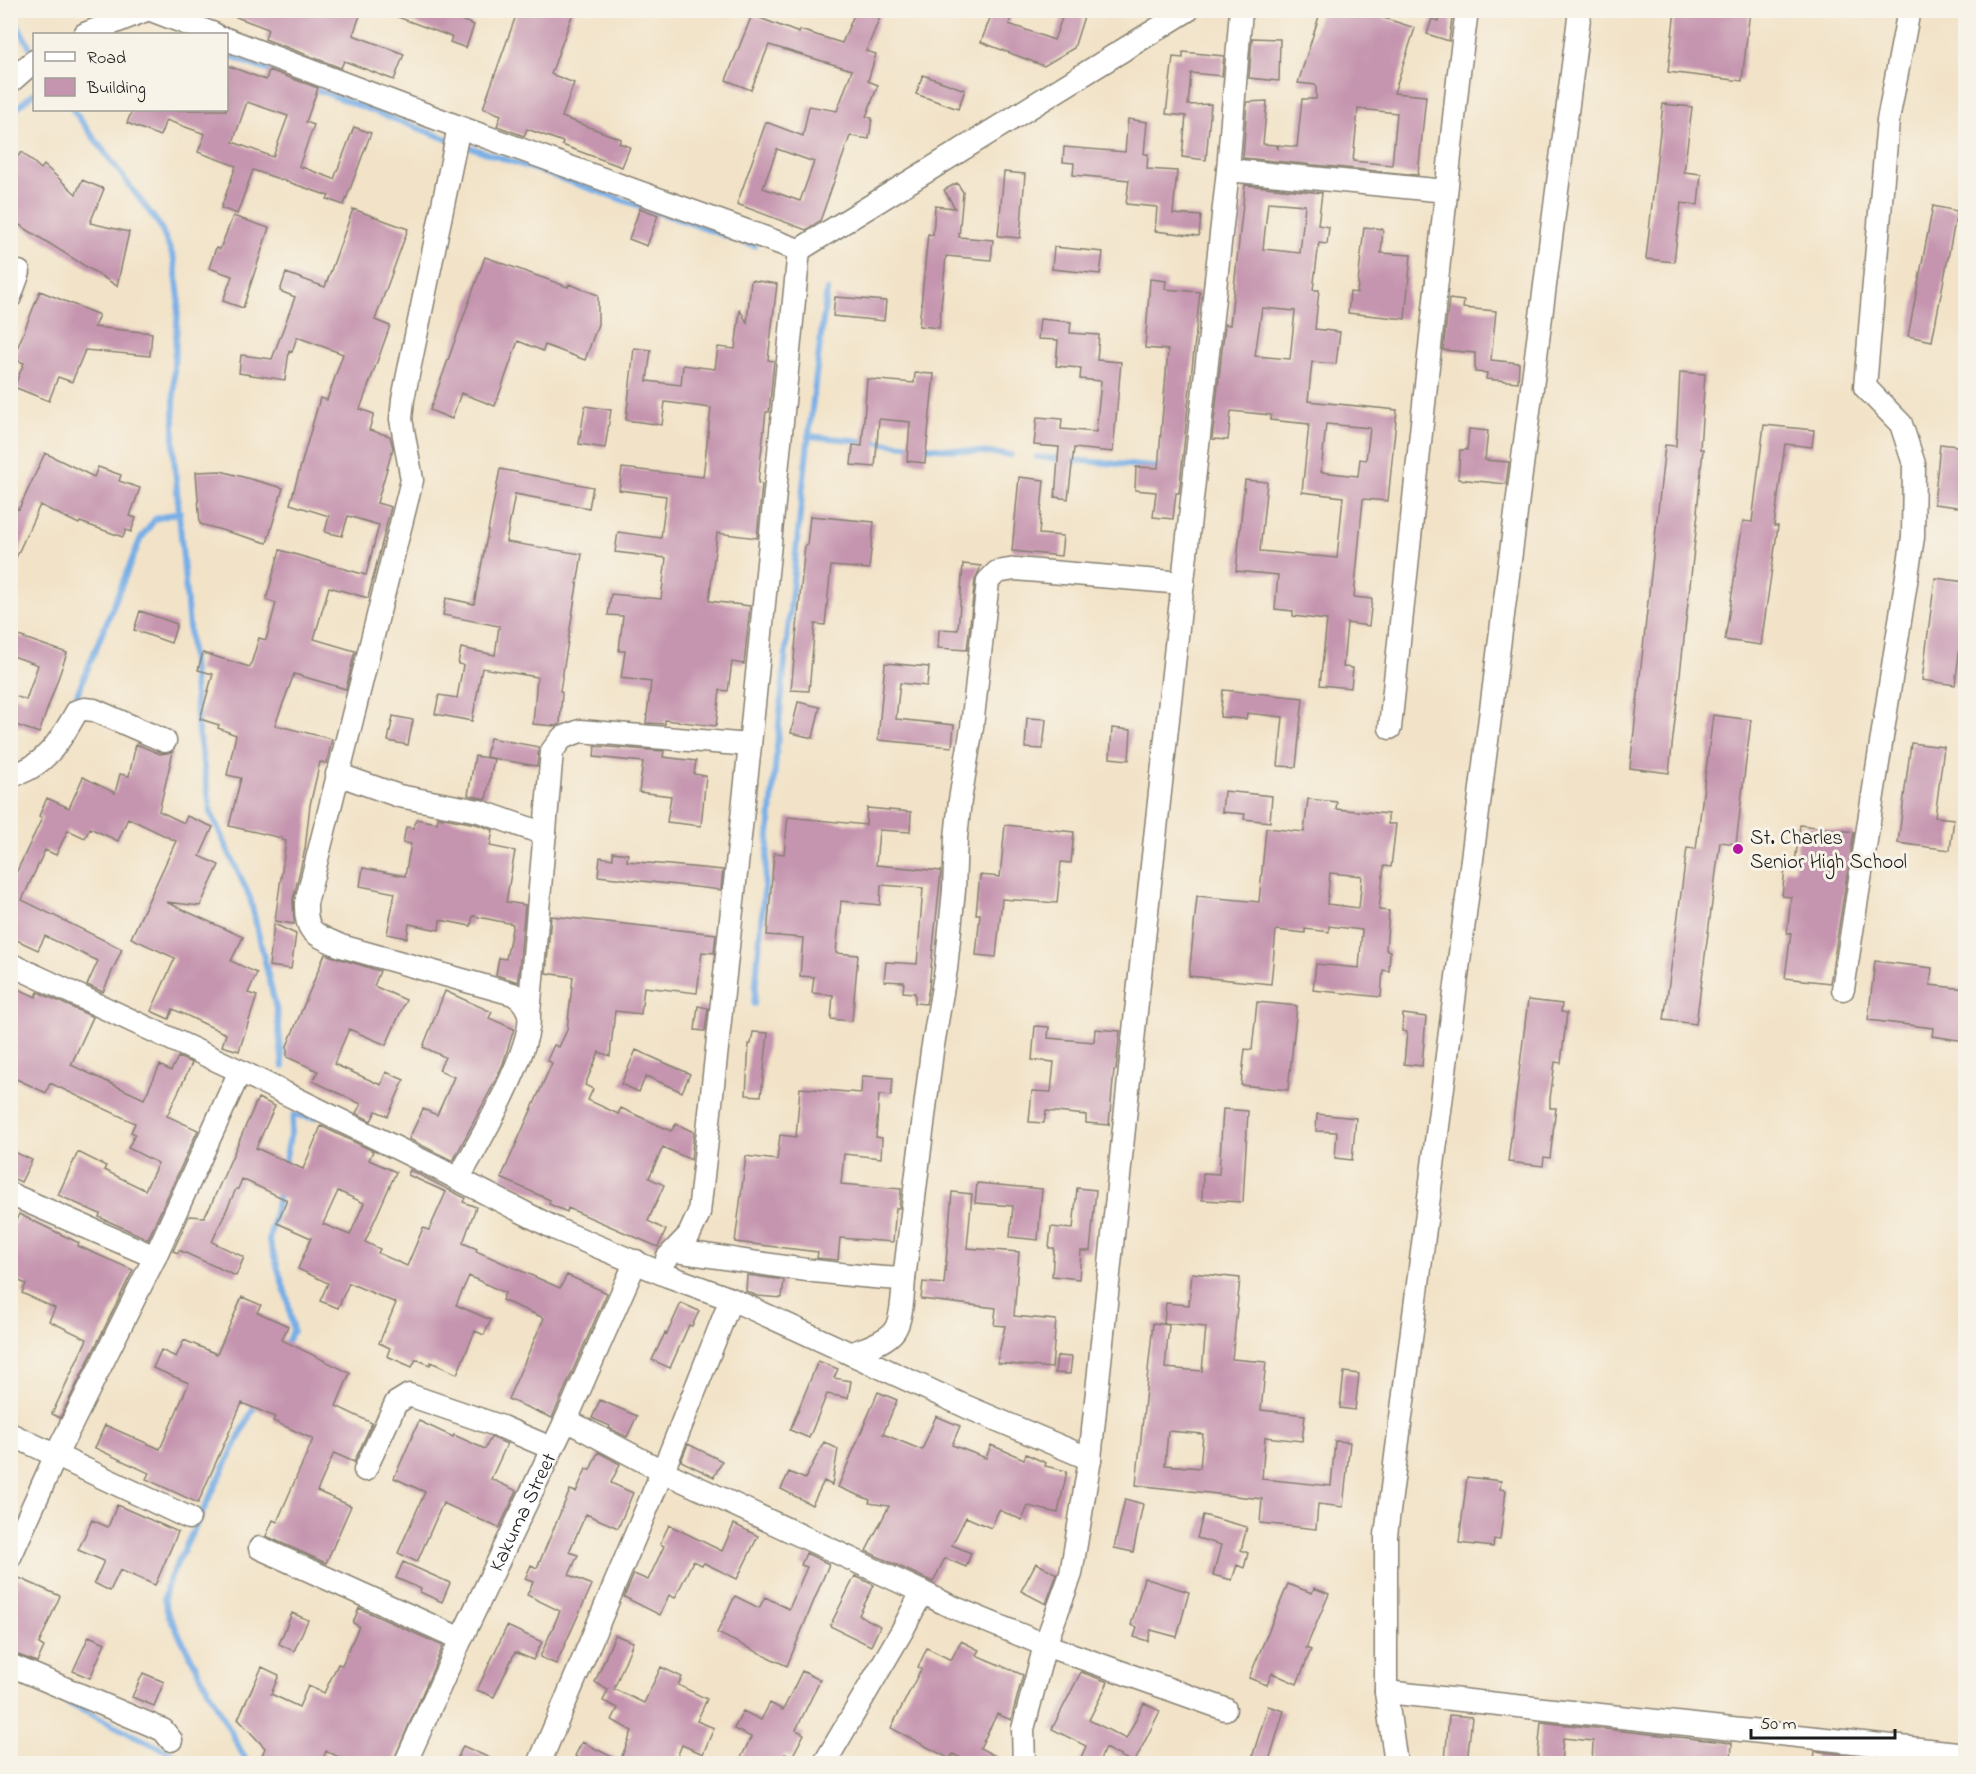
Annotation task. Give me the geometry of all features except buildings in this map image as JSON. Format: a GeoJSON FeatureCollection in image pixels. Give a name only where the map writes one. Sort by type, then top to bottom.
{"type":"FeatureCollection","features":[{"type":"Feature","properties":{"kind":"street"},"geometry":{"type":"LineString","coordinates":[[88,33],[147,10]]}},
{"type":"Feature","properties":{"kind":"street"},"geometry":{"type":"LineString","coordinates":[[151,10],[211,33]]}},
{"type":"Feature","properties":{"kind":"street"},"geometry":{"type":"LineString","coordinates":[[799,250],[1188,10]]}},
{"type":"Feature","properties":{"kind":"street"},"geometry":{"type":"LineString","coordinates":[[1024,1764],[1023,1729],[1045,1645],[1071,1574],[1090,1459],[1135,1021],[1228,170],[1241,10]]}},
{"type":"Feature","properties":{"kind":"street"},"geometry":{"type":"LineString","coordinates":[[1390,728],[1467,10]]}},
{"type":"Feature","properties":{"kind":"street"},"geometry":{"type":"LineString","coordinates":[[1396,1764],[1386,1692],[1386,1535],[1581,10]]}},
{"type":"Feature","properties":{"kind":"street"},"geometry":{"type":"LineString","coordinates":[[1843,989],[1913,537],[1914,464],[1901,424],[1865,387],[1887,120],[1909,10]]}},
{"type":"Feature","properties":{"kind":"street"},"geometry":{"type":"LineString","coordinates":[[228,40],[459,127],[799,250]]}},
{"type":"Feature","properties":{"kind":"street"},"geometry":{"type":"LineString","coordinates":[[10,82],[33,62]]}},
{"type":"Feature","properties":{"kind":"street"},"geometry":{"type":"LineString","coordinates":[[459,127],[403,399],[401,419],[412,480],[337,774],[306,903],[305,920],[314,934],[341,946],[513,994],[521,999],[529,1013]]}},
{"type":"Feature","properties":{"kind":"street"},"geometry":{"type":"LineString","coordinates":[[1228,170],[1446,191]]}},
{"type":"Feature","properties":{"kind":"street"},"geometry":{"type":"LineString","coordinates":[[645,1265],[676,1251],[689,1235],[699,1213],[750,745],[799,250]]}},
{"type":"Feature","properties":{"kind":"street"},"geometry":{"type":"LineString","coordinates":[[10,297],[19,272]]}},
{"type":"Feature","properties":{"kind":"street"},"geometry":{"type":"LineString","coordinates":[[851,1354],[883,1340],[895,1331],[900,1312],[932,1051],[946,969],[959,810],[972,727],[988,581],[997,572],[1015,569],[1183,583]]}},
{"type":"Feature","properties":{"kind":"street"},"geometry":{"type":"LineString","coordinates":[[10,776],[39,764],[63,737],[77,711],[84,709],[94,710],[165,741]]}},
{"type":"Feature","properties":{"kind":"street"},"geometry":{"type":"LineString","coordinates":[[458,1179],[501,1103],[528,1028],[552,751],[562,738],[580,731],[750,745]]}},
{"type":"Feature","properties":{"kind":"street"},"geometry":{"type":"LineString","coordinates":[[337,774],[399,796],[479,811],[545,834]]}},
{"type":"Feature","properties":{"kind":"street"},"geometry":{"type":"LineString","coordinates":[[10,964],[240,1071],[556,1229],[731,1299],[967,1407],[1090,1459]]}},
{"type":"Feature","properties":{"kind":"street"},"geometry":{"type":"LineString","coordinates":[[10,1557],[56,1455],[155,1257],[240,1071]]}},
{"type":"Feature","properties":{"kind":"street"},"geometry":{"type":"LineString","coordinates":[[10,1194],[155,1257]]}},
{"type":"Feature","properties":{"kind":"street"},"geometry":{"type":"LineString","coordinates":[[676,1251],[799,1268],[904,1279]]}},
{"type":"Feature","properties":{"kind":"street","name":"Kakuma Street"},"geometry":{"type":"LineString","coordinates":[[405,1764],[551,1448],[645,1265]]}},
{"type":"Feature","properties":{"kind":"street"},"geometry":{"type":"LineString","coordinates":[[539,1764],[662,1471],[731,1299]]}},
{"type":"Feature","properties":{"kind":"street"},"geometry":{"type":"LineString","coordinates":[[365,1470],[396,1403],[409,1395],[502,1427],[551,1448]]}},
{"type":"Feature","properties":{"kind":"street"},"geometry":{"type":"LineString","coordinates":[[566,1420],[662,1471],[950,1606],[1045,1645],[1225,1709]]}},
{"type":"Feature","properties":{"kind":"street"},"geometry":{"type":"LineString","coordinates":[[10,1434],[189,1518]]}},
{"type":"Feature","properties":{"kind":"street"},"geometry":{"type":"LineString","coordinates":[[260,1548],[461,1639]]}},
{"type":"Feature","properties":{"kind":"street"},"geometry":{"type":"LineString","coordinates":[[824,1764],[902,1631],[922,1592]]}},
{"type":"Feature","properties":{"kind":"street"},"geometry":{"type":"LineString","coordinates":[[10,1665],[163,1730],[171,1740]]}},
{"type":"Feature","properties":{"kind":"street"},"geometry":{"type":"LineString","coordinates":[[1386,1692],[1965,1754]]}},
{"type":"Feature","properties":{"kind":"waterway"},"geometry":{"type":"LineString","coordinates":[[10,11],[29,46]]}},
{"type":"Feature","properties":{"kind":"waterway"},"geometry":{"type":"LineString","coordinates":[[228,56],[275,73]]}},
{"type":"Feature","properties":{"kind":"waterway"},"geometry":{"type":"LineString","coordinates":[[310,87],[452,141]]}},
{"type":"Feature","properties":{"kind":"waterway"},"geometry":{"type":"LineString","coordinates":[[10,114],[33,94]]}},
{"type":"Feature","properties":{"kind":"waterway"},"geometry":{"type":"LineString","coordinates":[[74,111],[160,226],[174,259],[179,297],[174,365],[174,456],[198,730],[211,813],[250,898],[277,1013],[283,1067]]}},
{"type":"Feature","properties":{"kind":"waterway"},"geometry":{"type":"LineString","coordinates":[[461,144],[755,246]]}},
{"type":"Feature","properties":{"kind":"waterway"},"geometry":{"type":"LineString","coordinates":[[754,1004],[795,558],[827,290]]}},
{"type":"Feature","properties":{"kind":"waterway"},"geometry":{"type":"LineString","coordinates":[[808,436],[1011,455]]}},
{"type":"Feature","properties":{"kind":"waterway"},"geometry":{"type":"LineString","coordinates":[[1037,457],[1164,468]]}},
{"type":"Feature","properties":{"kind":"waterway"},"geometry":{"type":"LineString","coordinates":[[72,707],[140,540],[155,519],[180,512]]}},
{"type":"Feature","properties":{"kind":"waterway"},"geometry":{"type":"LineString","coordinates":[[284,1167],[294,1115],[315,1118]]}},
{"type":"Feature","properties":{"kind":"waterway"},"geometry":{"type":"LineString","coordinates":[[280,1189],[269,1240],[288,1301],[293,1331],[283,1349]]}},
{"type":"Feature","properties":{"kind":"waterway"},"geometry":{"type":"LineString","coordinates":[[248,1764],[168,1614],[164,1599],[168,1582],[257,1401]]}},
{"type":"Feature","properties":{"kind":"waterway"},"geometry":{"type":"LineString","coordinates":[[43,1691],[193,1764]]}},
{"type":"Feature","properties":{"kind":"place","name":"St. Charles Senior High School"},"geometry":{"type":"Point","coordinates":[1738,849]}}]}
